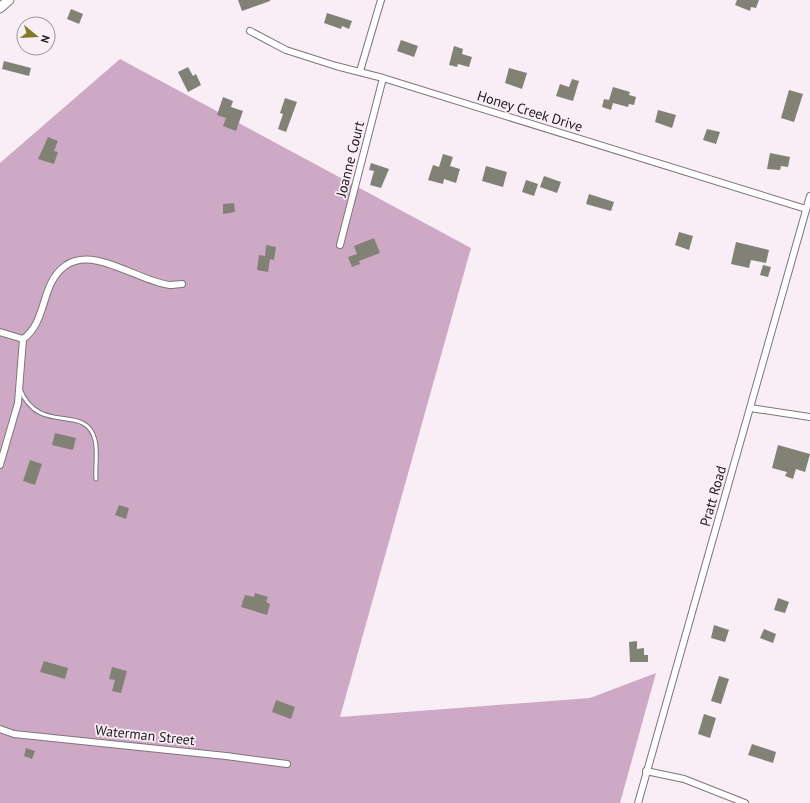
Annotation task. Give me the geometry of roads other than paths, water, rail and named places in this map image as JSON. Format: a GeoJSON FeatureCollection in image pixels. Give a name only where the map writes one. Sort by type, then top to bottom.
{"type":"FeatureCollection","features":[{"type":"Feature","properties":{"kind":"main road"},"geometry":{"type":"LineString","coordinates":[[0,8],[9,0]]}},
{"type":"Feature","properties":{"kind":"street"},"geometry":{"type":"LineString","coordinates":[[360,72],[381,0]]}},
{"type":"Feature","properties":{"kind":"street","name":"Honey Creek Drive"},"geometry":{"type":"LineString","coordinates":[[250,31],[286,50],[336,66],[383,78],[806,209]]}},
{"type":"Feature","properties":{"kind":"street","name":"Joanne Court"},"geometry":{"type":"LineString","coordinates":[[340,246],[383,78]]}},
{"type":"Feature","properties":{"kind":"street","name":"Pratt Road"},"geometry":{"type":"LineString","coordinates":[[638,803],[810,196]]}},
{"type":"Feature","properties":{"kind":"street"},"geometry":{"type":"LineString","coordinates":[[0,465],[16,413],[20,387],[23,339],[28,335],[41,314],[52,280],[60,270],[70,262],[94,261],[112,265],[169,285],[182,284]]}},
{"type":"Feature","properties":{"kind":"street"},"geometry":{"type":"LineString","coordinates":[[0,332],[23,339]]}},
{"type":"Feature","properties":{"kind":"street"},"geometry":{"type":"LineString","coordinates":[[750,408],[810,417]]}},
{"type":"Feature","properties":{"kind":"street","name":"Waterman Street"},"geometry":{"type":"LineString","coordinates":[[0,729],[14,734],[218,755],[287,764]]}},
{"type":"Feature","properties":{"kind":"street"},"geometry":{"type":"LineString","coordinates":[[646,771],[684,779],[745,803]]}},
{"type":"Feature","properties":{"kind":"lane"},"geometry":{"type":"LineString","coordinates":[[20,387],[27,403],[39,413],[76,420],[84,423],[91,430],[95,440],[96,480]]}}]}
